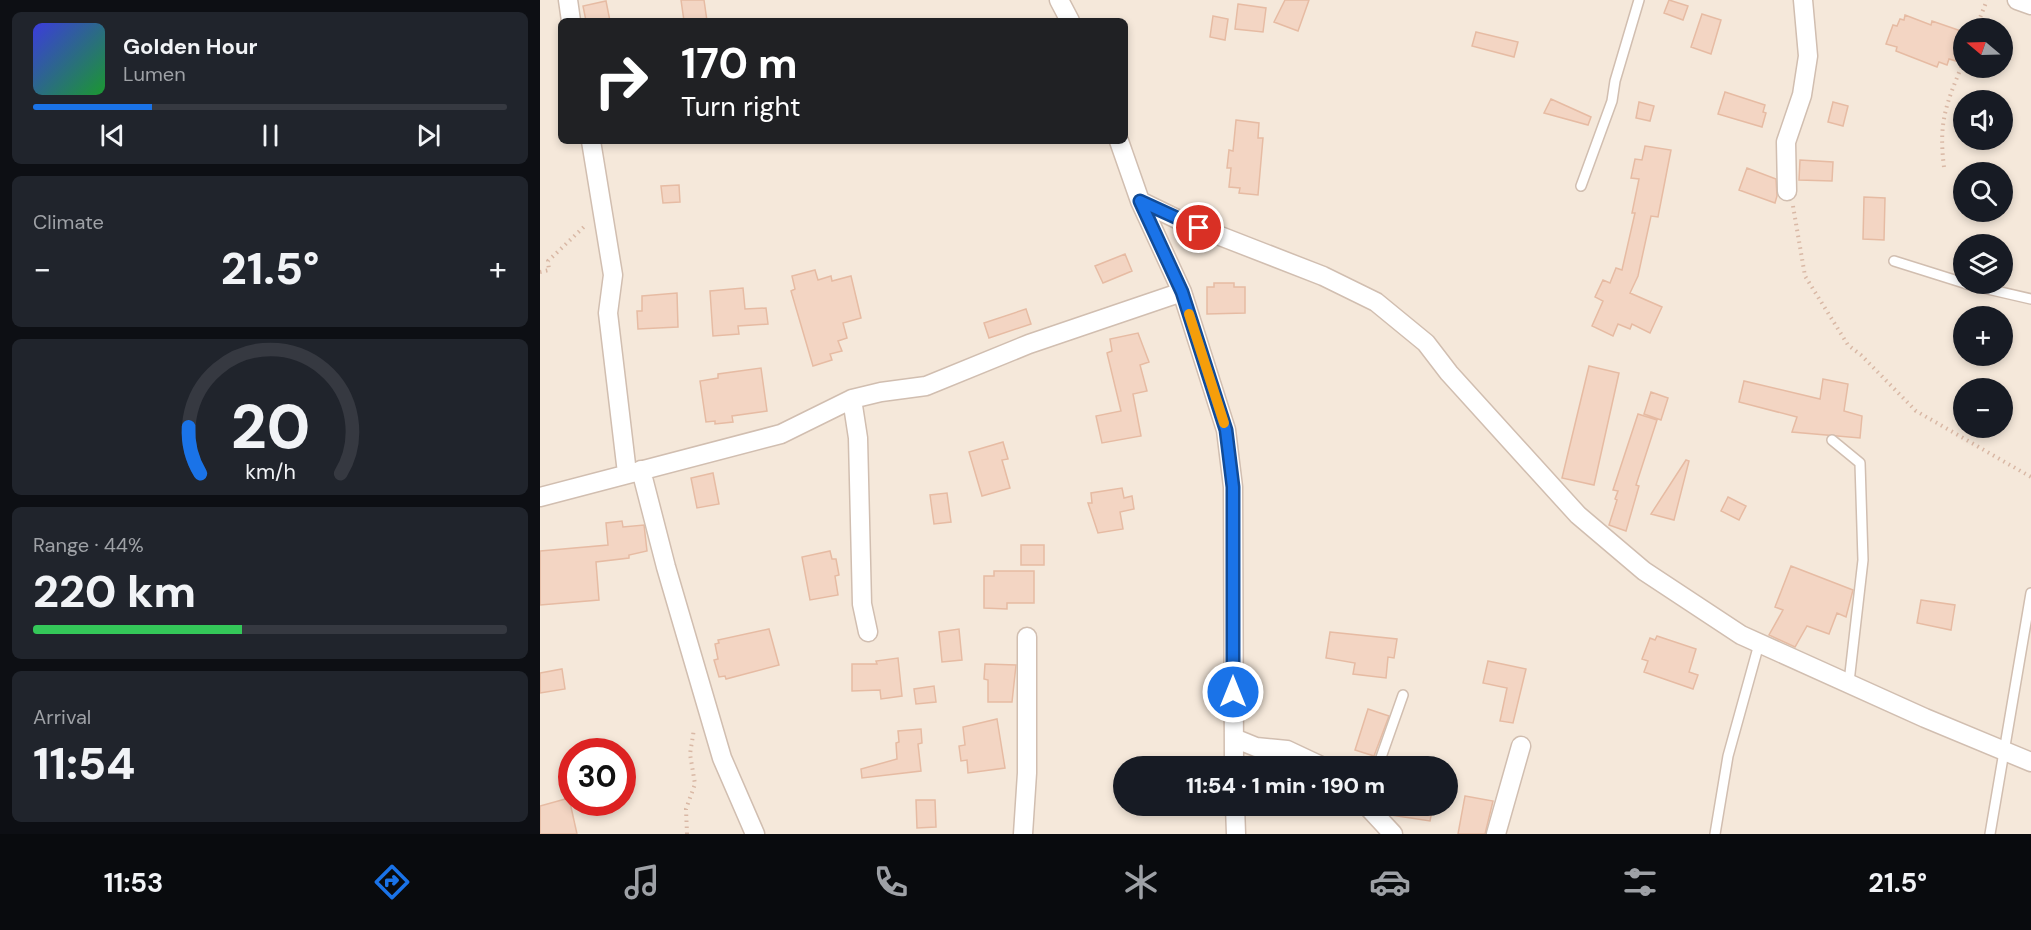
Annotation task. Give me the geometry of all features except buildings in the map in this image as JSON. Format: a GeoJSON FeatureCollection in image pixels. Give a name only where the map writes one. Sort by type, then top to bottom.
{"type":"FeatureCollection","features":[{"type":"Feature","properties":{"kind":"street"},"geometry":{"type":"LineString","coordinates":[[568,0],[571,18]]}},
{"type":"Feature","properties":{"kind":"street"},"geometry":{"type":"LineString","coordinates":[[1059,0],[1068,18]]}},
{"type":"Feature","properties":{"kind":"street"},"geometry":{"type":"LineString","coordinates":[[1787,191],[1785,142],[1802,95],[1808,56],[1803,0]]}},
{"type":"Feature","properties":{"kind":"street"},"geometry":{"type":"LineString","coordinates":[[2017,0],[2031,4]]}},
{"type":"Feature","properties":{"kind":"street"},"geometry":{"type":"LineString","coordinates":[[591,144],[613,275],[608,313],[634,471],[666,567],[722,758],[756,834]]}},
{"type":"Feature","properties":{"kind":"street"},"geometry":{"type":"LineString","coordinates":[[1120,144],[1140,201],[1182,292],[1226,430],[1233,487],[1234,756]]}},
{"type":"Feature","properties":{"kind":"street"},"geometry":{"type":"LineString","coordinates":[[1140,201],[1179,220],[1323,276],[1377,302],[1426,343],[1457,382],[1578,515],[1644,571],[1741,635],[2031,762]]}},
{"type":"Feature","properties":{"kind":"street"},"geometry":{"type":"LineString","coordinates":[[540,497],[781,434],[852,399],[881,392],[926,386],[1029,344],[1182,292]]}},
{"type":"Feature","properties":{"kind":"street"},"geometry":{"type":"LineString","coordinates":[[852,399],[858,438],[862,604],[868,632]]}},
{"type":"Feature","properties":{"kind":"street"},"geometry":{"type":"LineString","coordinates":[[1023,834],[1027,773],[1027,637]]}},
{"type":"Feature","properties":{"kind":"street"},"geometry":{"type":"LineString","coordinates":[[1234,738],[1256,747],[1287,750],[1300,756]]}},
{"type":"Feature","properties":{"kind":"street"},"geometry":{"type":"LineString","coordinates":[[1496,834],[1521,746]]}},
{"type":"Feature","properties":{"kind":"street"},"geometry":{"type":"LineString","coordinates":[[1235,816],[1236,834]]}},
{"type":"Feature","properties":{"kind":"street"},"geometry":{"type":"LineString","coordinates":[[1376,816],[1393,834]]}},
{"type":"Feature","properties":{"kind":"lane"},"geometry":{"type":"LineString","coordinates":[[1581,186],[1612,101],[1615,81],[1639,0]]}},
{"type":"Feature","properties":{"kind":"lane"},"geometry":{"type":"LineString","coordinates":[[1894,261],[1953,279]]}},
{"type":"Feature","properties":{"kind":"lane"},"geometry":{"type":"LineString","coordinates":[[2010,294],[2031,299]]}},
{"type":"Feature","properties":{"kind":"lane"},"geometry":{"type":"LineString","coordinates":[[1832,440],[1860,463],[1863,560],[1849,682]]}},
{"type":"Feature","properties":{"kind":"lane"},"geometry":{"type":"LineString","coordinates":[[1990,834],[2006,751],[2031,593]]}},
{"type":"Feature","properties":{"kind":"lane"},"geometry":{"type":"LineString","coordinates":[[1715,834],[1728,756],[1759,644]]}},
{"type":"Feature","properties":{"kind":"lane"},"geometry":{"type":"LineString","coordinates":[[1382,756],[1403,695]]}},
{"type":"Feature","properties":{"kind":"path"},"geometry":{"type":"LineString","coordinates":[[1980,18],[1987,0]]}},
{"type":"Feature","properties":{"kind":"path"},"geometry":{"type":"LineString","coordinates":[[1944,167],[1940,135],[1946,106],[1957,78]]}},
{"type":"Feature","properties":{"kind":"path"},"geometry":{"type":"LineString","coordinates":[[1787,191],[1796,216],[1805,276],[1848,345],[1861,355],[1916,411],[2031,477]]}},
{"type":"Feature","properties":{"kind":"path"},"geometry":{"type":"LineString","coordinates":[[540,272],[549,270],[548,261],[590,221]]}},
{"type":"Feature","properties":{"kind":"path"},"geometry":{"type":"LineString","coordinates":[[687,834],[686,809],[695,784],[690,754],[695,721]]}},
{"type":"Feature","properties":{"kind":"shaded area"},"geometry":{"type":"Polygon","coordinates":[[[540,0],[2031,0],[2031,834],[540,834],[540,0]]]}},
{"type":"Feature","properties":{"kind":"slow traffic"},"geometry":{"type":"LineString","coordinates":[[1189,314],[1224,423]]}},
{"type":"Feature","properties":{"kind":"route"},"geometry":{"type":"LineString","coordinates":[[1199,228],[1140,201],[1182,292],[1226,430],[1233,487],[1233,692]]}}]}
